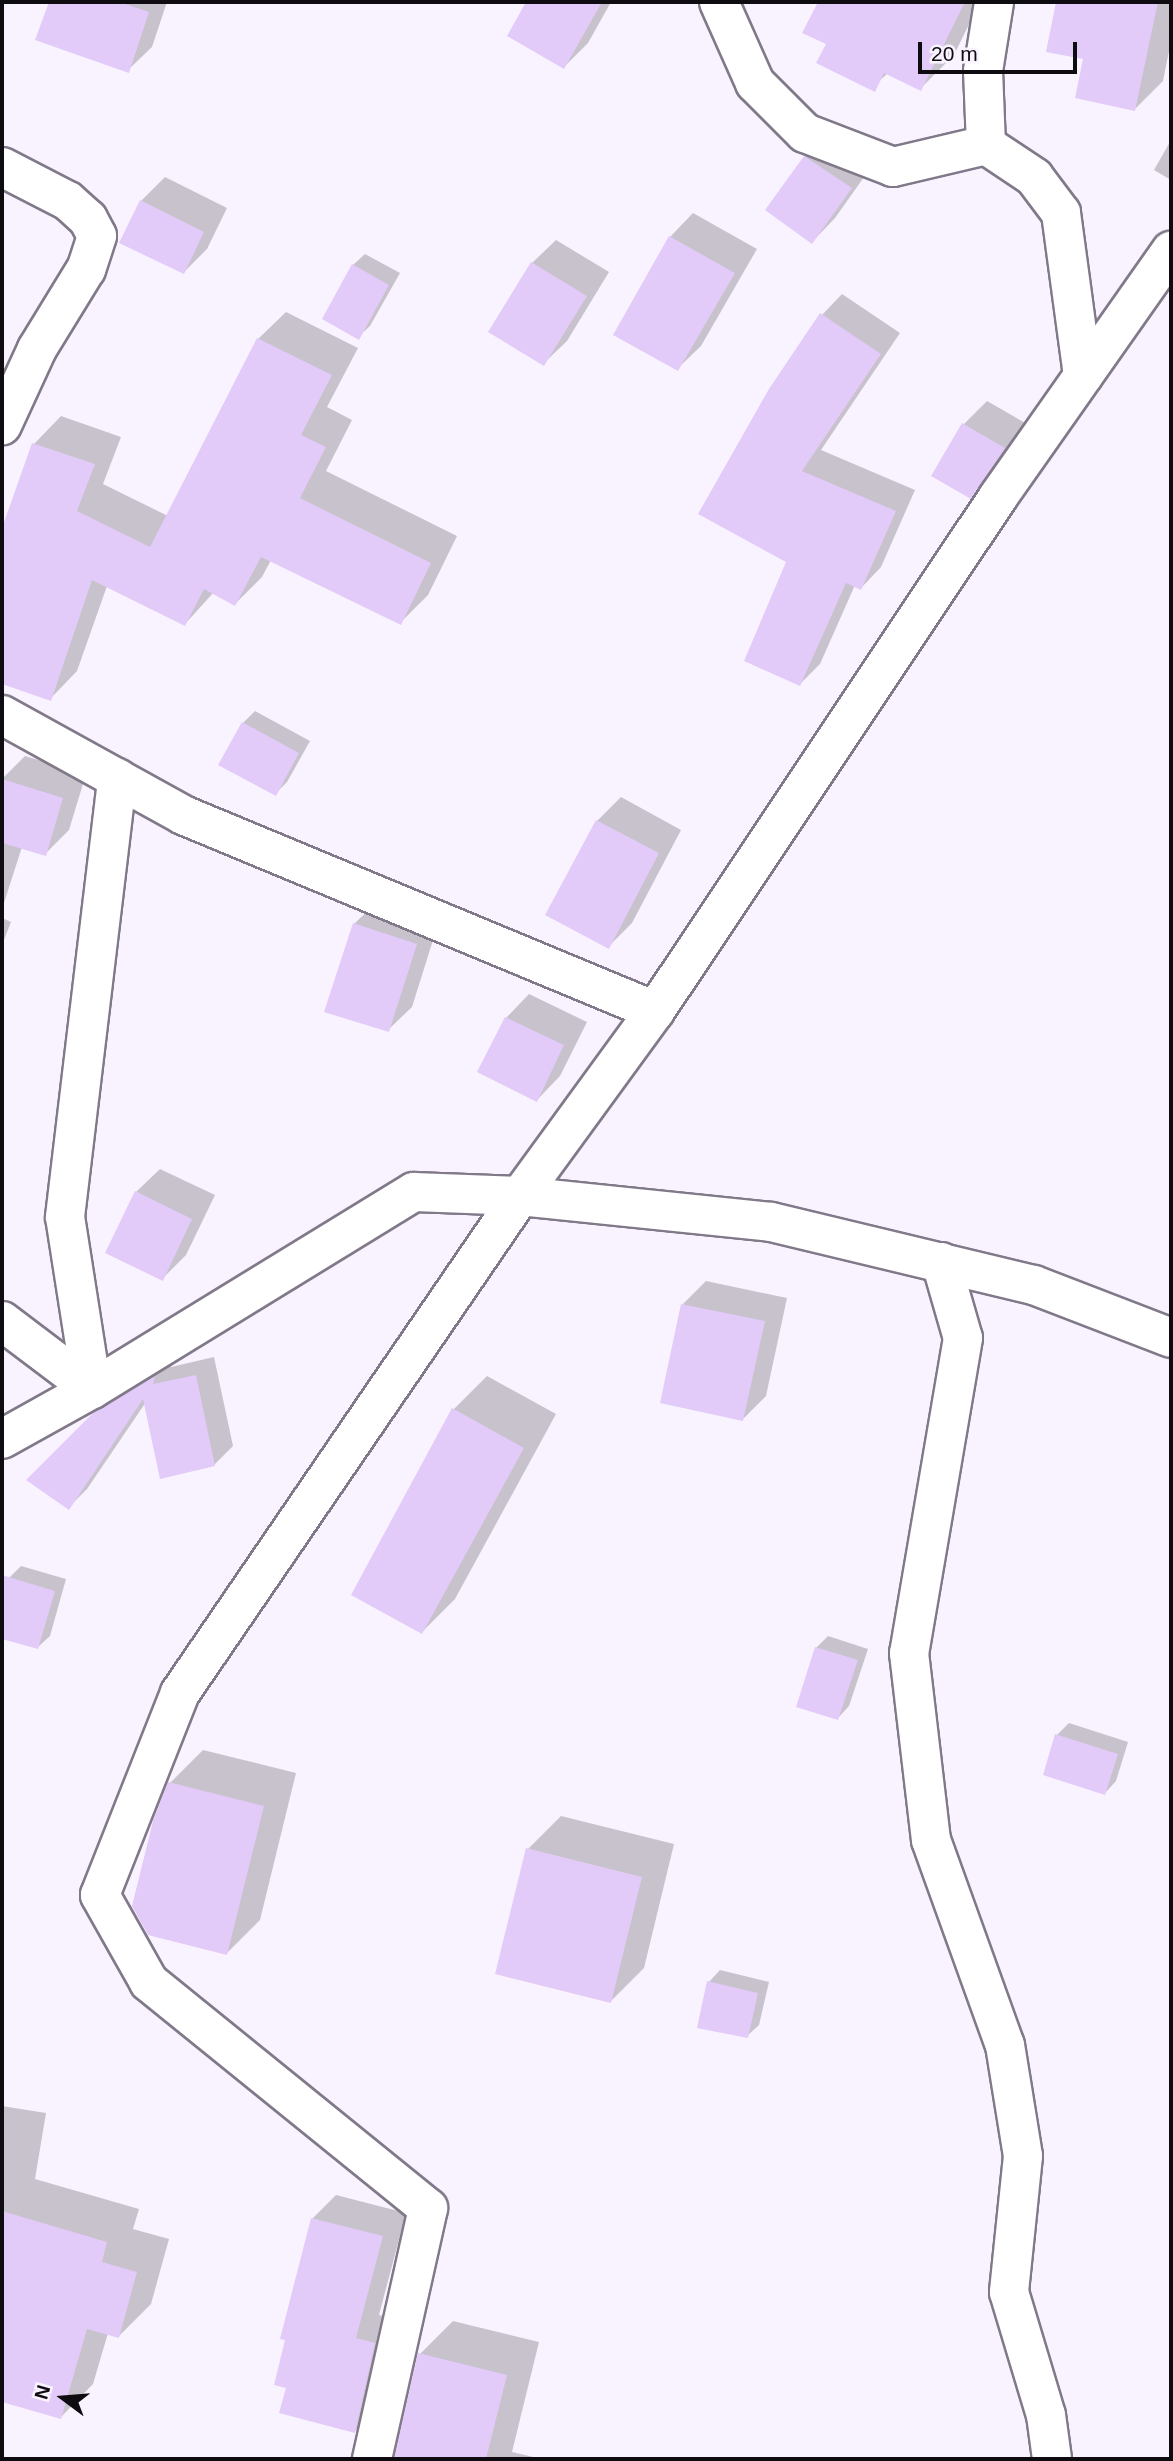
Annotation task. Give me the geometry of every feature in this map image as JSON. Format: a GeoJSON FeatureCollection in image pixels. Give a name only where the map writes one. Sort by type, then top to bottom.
{"type":"FeatureCollection","features":[{"type":"Feature","properties":{"kind":"street"},"geometry":{"type":"LineString","coordinates":[[719,2],[755,83],[805,133],[893,167],[986,145],[1034,177],[1061,213],[1083,376]]}},
{"type":"Feature","properties":{"kind":"street"},"geometry":{"type":"LineString","coordinates":[[986,145],[983,71],[994,2]]}},
{"type":"Feature","properties":{"kind":"street"},"geometry":{"type":"LineString","coordinates":[[2,167],[68,201],[88,219],[97,236],[86,269],[37,349],[2,425]]}},
{"type":"Feature","properties":{"kind":"street"},"geometry":{"type":"LineString","coordinates":[[372,2459],[428,2208],[149,1982],[100,1895],[180,1693],[520,1196],[656,1011],[1083,376],[1171,251]]}},
{"type":"Feature","properties":{"kind":"street"},"geometry":{"type":"LineString","coordinates":[[2,715],[183,816],[656,1011]]}},
{"type":"Feature","properties":{"kind":"street"},"geometry":{"type":"LineString","coordinates":[[92,1389],[65,1217],[117,778]]}},
{"type":"Feature","properties":{"kind":"street"},"geometry":{"type":"LineString","coordinates":[[2,1439],[92,1389],[414,1192],[520,1196],[771,1222],[1034,1285],[1171,1338]]}},
{"type":"Feature","properties":{"kind":"street"},"geometry":{"type":"LineString","coordinates":[[941,1262],[963,1338],[909,1653],[931,1840],[1005,2045],[1023,2156],[1009,2292],[1046,2415],[1052,2459]]}},
{"type":"Feature","properties":{"kind":"street"},"geometry":{"type":"LineString","coordinates":[[2,1321],[92,1389]]}},
{"type":"Feature","properties":{"kind":"building"},"geometry":{"type":"Polygon","coordinates":[[[49,2],[119,2],[149,12],[129,73],[35,40],[49,2]]]}},
{"type":"Feature","properties":{"kind":"building"},"geometry":{"type":"Polygon","coordinates":[[[526,2],[602,2],[564,69],[507,36],[526,2]]]}},
{"type":"Feature","properties":{"kind":"building"},"geometry":{"type":"Polygon","coordinates":[[[818,2],[965,2],[921,91],[884,73],[875,92],[816,63],[826,44],[802,33],[818,2]]]}},
{"type":"Feature","properties":{"kind":"building"},"geometry":{"type":"Polygon","coordinates":[[[1056,2],[1158,2],[1135,111],[1075,98],[1083,59],[1046,52],[1056,2]]]}},
{"type":"Feature","properties":{"kind":"building"},"geometry":{"type":"Polygon","coordinates":[[[804,156],[852,188],[812,244],[765,210],[804,156]]]}},
{"type":"Feature","properties":{"kind":"building"},"geometry":{"type":"Polygon","coordinates":[[[140,200],[204,232],[184,274],[119,243],[140,200]]]}},
{"type":"Feature","properties":{"kind":"building"},"geometry":{"type":"Polygon","coordinates":[[[669,236],[735,273],[678,371],[613,335],[669,236]]]}},
{"type":"Feature","properties":{"kind":"building"},"geometry":{"type":"Polygon","coordinates":[[[531,262],[587,296],[544,366],[488,332],[531,262]]]}},
{"type":"Feature","properties":{"kind":"building"},"geometry":{"type":"Polygon","coordinates":[[[352,264],[389,285],[359,340],[322,319],[352,264]]]}},
{"type":"Feature","properties":{"kind":"building"},"geometry":{"type":"Polygon","coordinates":[[[820,313],[881,354],[802,471],[896,511],[861,590],[846,583],[800,686],[744,661],[786,562],[698,514],[769,389],[820,313]]]}},
{"type":"Feature","properties":{"kind":"building"},"geometry":{"type":"Polygon","coordinates":[[[257,338],[332,375],[301,435],[326,447],[300,498],[431,563],[401,625],[261,557],[235,606],[204,589],[185,626],[92,580],[51,701],[2,684],[2,528],[32,443],[95,464],[77,511],[150,547],[257,338]]]}},
{"type":"Feature","properties":{"kind":"building"},"geometry":{"type":"Polygon","coordinates":[[[962,423],[1005,448],[971,499],[931,476],[962,423]]]}},
{"type":"Feature","properties":{"kind":"building"},"geometry":{"type":"Polygon","coordinates":[[[242,722],[299,753],[276,796],[218,765],[242,722]]]}},
{"type":"Feature","properties":{"kind":"building"},"geometry":{"type":"Polygon","coordinates":[[[2,779],[63,798],[46,856],[2,843],[2,779]]]}},
{"type":"Feature","properties":{"kind":"building"},"geometry":{"type":"Polygon","coordinates":[[[596,820],[659,853],[609,949],[545,915],[596,820]]]}},
{"type":"Feature","properties":{"kind":"building"},"geometry":{"type":"Polygon","coordinates":[[[353,923],[417,944],[389,1032],[324,1012],[353,923]]]}},
{"type":"Feature","properties":{"kind":"building"},"geometry":{"type":"Polygon","coordinates":[[[505,1017],[564,1045],[537,1102],[477,1072],[505,1017]]]}},
{"type":"Feature","properties":{"kind":"building"},"geometry":{"type":"Polygon","coordinates":[[[135,1191],[192,1219],[163,1281],[105,1253],[135,1191]]]}},
{"type":"Feature","properties":{"kind":"building"},"geometry":{"type":"Polygon","coordinates":[[[681,1304],[765,1321],[743,1421],[660,1403],[681,1304]]]}},
{"type":"Feature","properties":{"kind":"building"},"geometry":{"type":"Polygon","coordinates":[[[196,1375],[215,1466],[160,1479],[143,1399],[69,1510],[26,1480],[92,1414],[155,1376],[153,1384],[196,1375]]]}},
{"type":"Feature","properties":{"kind":"building"},"geometry":{"type":"Polygon","coordinates":[[[452,1408],[524,1448],[422,1634],[351,1595],[452,1408]]]}},
{"type":"Feature","properties":{"kind":"building"},"geometry":{"type":"Polygon","coordinates":[[[2,1575],[55,1591],[38,1649],[2,1639],[2,1575]]]}},
{"type":"Feature","properties":{"kind":"building"},"geometry":{"type":"Polygon","coordinates":[[[815,1647],[858,1660],[838,1720],[796,1707],[815,1647]]]}},
{"type":"Feature","properties":{"kind":"building"},"geometry":{"type":"Polygon","coordinates":[[[1055,1734],[1118,1754],[1105,1795],[1043,1775],[1055,1734]]]}},
{"type":"Feature","properties":{"kind":"building"},"geometry":{"type":"Polygon","coordinates":[[[168,1782],[264,1806],[227,1955],[148,1935],[132,1906],[153,1821],[168,1782]]]}},
{"type":"Feature","properties":{"kind":"building"},"geometry":{"type":"Polygon","coordinates":[[[526,1848],[642,1877],[611,2003],[495,1974],[526,1848]]]}},
{"type":"Feature","properties":{"kind":"building"},"geometry":{"type":"Polygon","coordinates":[[[707,1981],[758,1993],[748,2038],[697,2028],[707,1981]]]}},
{"type":"Feature","properties":{"kind":"building"},"geometry":{"type":"Polygon","coordinates":[[[2,2211],[107,2242],[102,2262],[137,2272],[119,2338],[87,2329],[61,2419],[2,2402],[2,2211]]]}},
{"type":"Feature","properties":{"kind":"building"},"geometry":{"type":"Polygon","coordinates":[[[311,2218],[383,2236],[356,2338],[375,2343],[355,2433],[279,2413],[286,2388],[274,2385],[285,2340],[280,2339],[311,2218]]]}},
{"type":"Feature","properties":{"kind":"building"},"geometry":{"type":"Polygon","coordinates":[[[418,2353],[507,2375],[486,2459],[394,2459],[418,2353]]]}}]}
